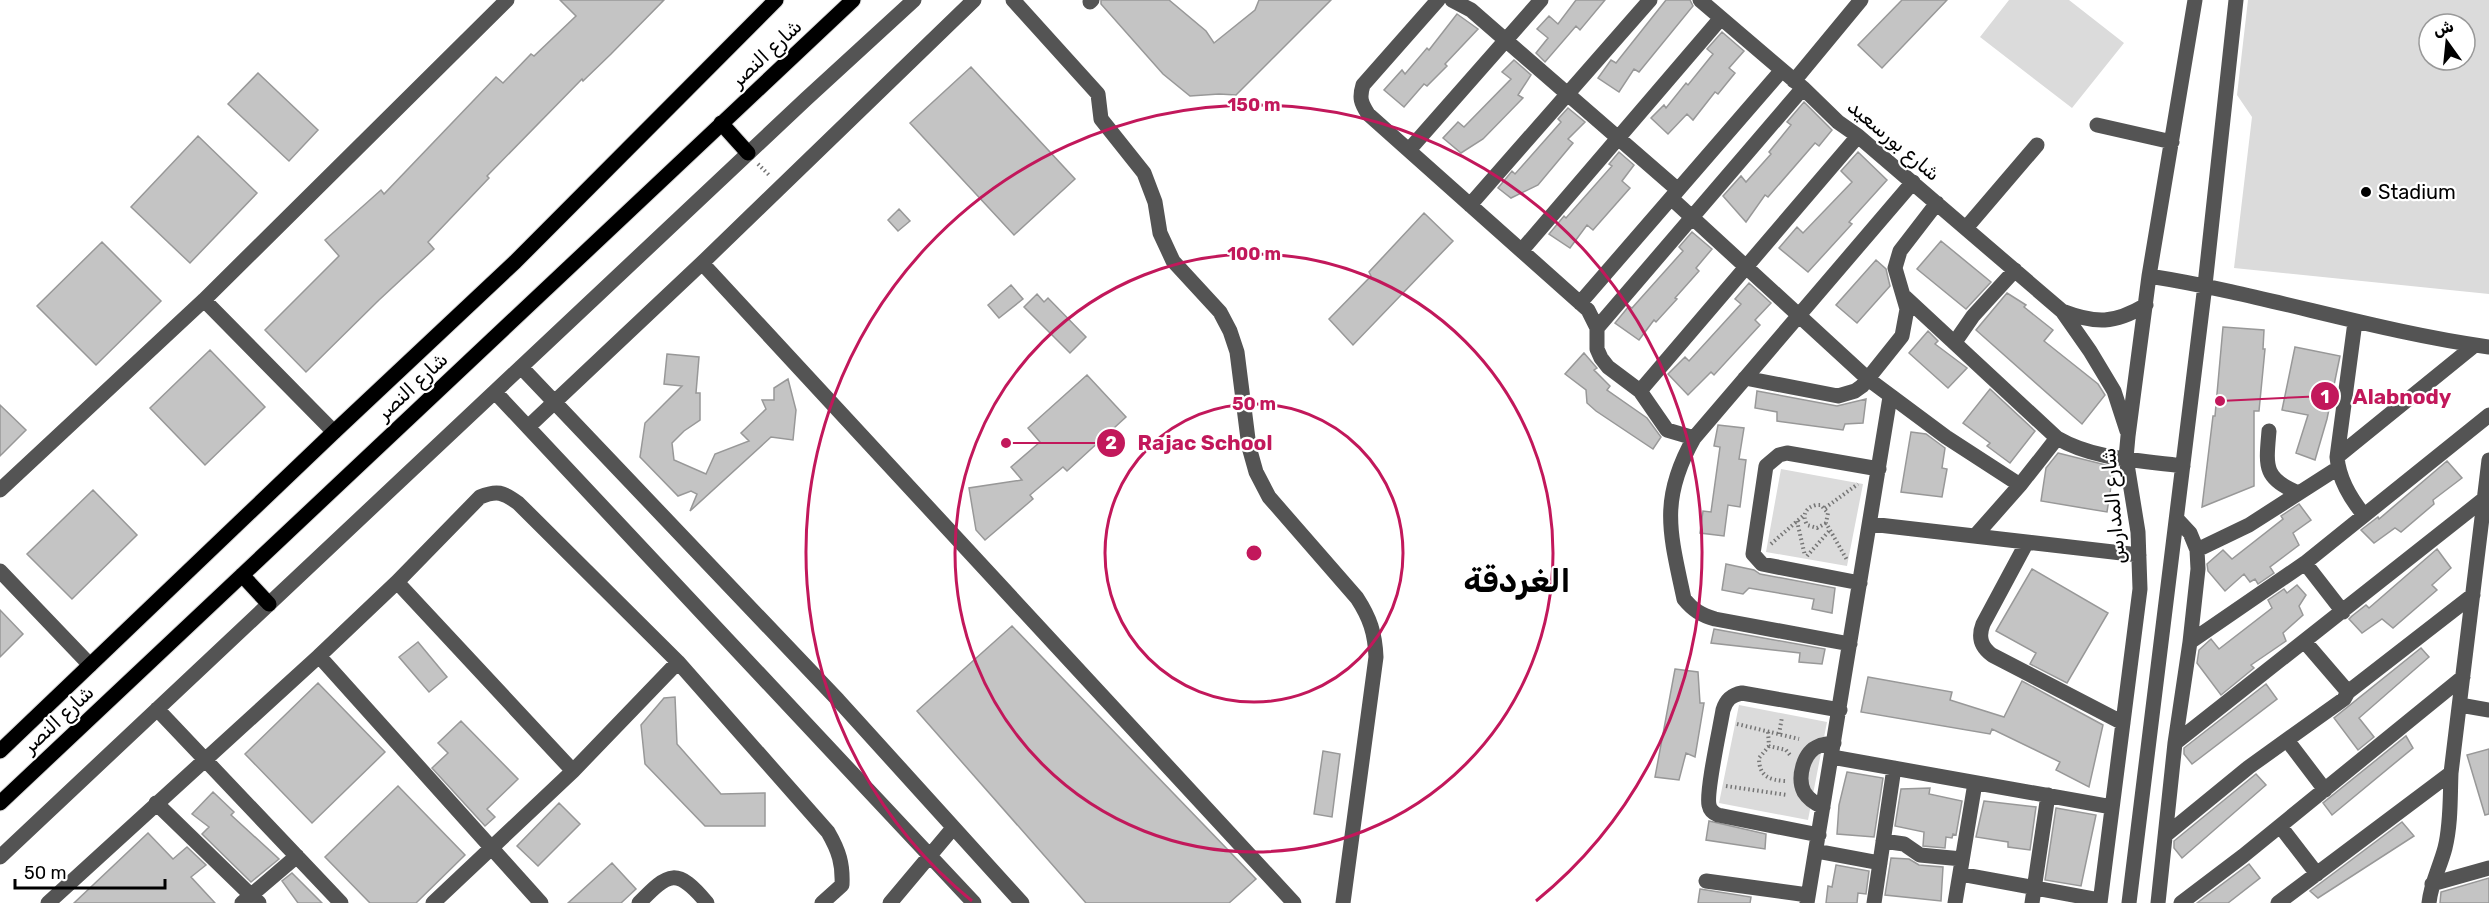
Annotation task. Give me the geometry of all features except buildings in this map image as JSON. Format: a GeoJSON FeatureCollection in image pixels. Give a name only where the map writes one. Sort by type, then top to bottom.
{"type":"FeatureCollection","features":[{"type":"Feature","properties":{"kind":"main road","name":"شارع النصر"},"geometry":{"type":"LineString","coordinates":[[0,752],[515,262],[776,0]]}},
{"type":"Feature","properties":{"kind":"main road","name":"شارع النصر"},"geometry":{"type":"LineString","coordinates":[[0,803],[853,0]]}},
{"type":"Feature","properties":{"kind":"main road"},"geometry":{"type":"LineString","coordinates":[[721,123],[748,153]]}},
{"type":"Feature","properties":{"kind":"main road"},"geometry":{"type":"LineString","coordinates":[[242,575],[269,604]]}},
{"type":"Feature","properties":{"kind":"street"},"geometry":{"type":"LineString","coordinates":[[0,490],[204,300],[507,0]]}},
{"type":"Feature","properties":{"kind":"street"},"geometry":{"type":"LineString","coordinates":[[0,857],[748,153],[914,0]]}},
{"type":"Feature","properties":{"kind":"street"},"geometry":{"type":"LineString","coordinates":[[528,427],[702,263],[974,0]]}},
{"type":"Feature","properties":{"kind":"street"},"geometry":{"type":"LineString","coordinates":[[1012,0],[1098,94],[1101,118],[1143,173],[1155,202],[1160,233],[1173,261],[1220,312],[1230,331],[1237,352],[1249,447],[1256,472],[1269,496],[1357,598],[1369,616],[1375,636],[1376,657],[1343,903]]}},
{"type":"Feature","properties":{"kind":"street"},"geometry":{"type":"LineString","coordinates":[[1438,0],[1362,85],[1359,97],[1368,114],[1588,310],[1597,328],[1597,349],[1608,367],[1640,391],[1667,430],[1694,438]]}},
{"type":"Feature","properties":{"kind":"street"},"geometry":{"type":"LineString","coordinates":[[1452,0],[1471,10],[1617,138],[1675,194],[1692,218],[1868,379],[1890,397],[2020,485]]}},
{"type":"Feature","properties":{"kind":"street"},"geometry":{"type":"LineString","coordinates":[[1409,150],[1541,0]]}},
{"type":"Feature","properties":{"kind":"street"},"geometry":{"type":"LineString","coordinates":[[1470,205],[1650,0]]}},
{"type":"Feature","properties":{"kind":"street","name":"شارع بورسعيد"},"geometry":{"type":"LineString","coordinates":[[1700,0],[1782,70],[1838,122],[1913,182],[2062,311],[2090,351],[2114,392],[2128,435]]}},
{"type":"Feature","properties":{"kind":"street"},"geometry":{"type":"LineString","coordinates":[[1597,328],[1692,218],[1798,85],[1862,0]]}},
{"type":"Feature","properties":{"kind":"street","name":"شارع المدارس"},"geometry":{"type":"LineString","coordinates":[[2100,902],[2140,589],[2133,494],[2126,458],[2128,435],[2145,305],[2195,0]]}},
{"type":"Feature","properties":{"kind":"street"},"geometry":{"type":"LineString","coordinates":[[2129,903],[2205,285],[2236,0]]}},
{"type":"Feature","properties":{"kind":"street"},"geometry":{"type":"LineString","coordinates":[[1522,250],[1721,18]]}},
{"type":"Feature","properties":{"kind":"street"},"geometry":{"type":"LineString","coordinates":[[1580,303],[1782,70]]}},
{"type":"Feature","properties":{"kind":"street"},"geometry":{"type":"LineString","coordinates":[[2097,125],[2172,142]]}},
{"type":"Feature","properties":{"kind":"street"},"geometry":{"type":"LineString","coordinates":[[1640,391],[1858,136]]}},
{"type":"Feature","properties":{"kind":"street"},"geometry":{"type":"LineString","coordinates":[[1966,228],[2037,145]]}},
{"type":"Feature","properties":{"kind":"street"},"geometry":{"type":"LineString","coordinates":[[1850,644],[1714,619],[1702,616],[1692,609],[1684,599],[1670,523],[1671,492],[1680,463],[1694,438],[1913,182]]}},
{"type":"Feature","properties":{"kind":"street"},"geometry":{"type":"LineString","coordinates":[[1745,378],[1839,396],[1855,391],[1868,379],[1902,336],[1906,322],[1905,297],[1895,268],[1900,251],[1936,203]]}},
{"type":"Feature","properties":{"kind":"street"},"geometry":{"type":"LineString","coordinates":[[702,263],[1294,903]]}},
{"type":"Feature","properties":{"kind":"street"},"geometry":{"type":"LineString","coordinates":[[1954,342],[2015,270]]}},
{"type":"Feature","properties":{"kind":"street"},"geometry":{"type":"LineString","coordinates":[[2150,276],[2205,285],[2355,322],[2482,346]]}},
{"type":"Feature","properties":{"kind":"street"},"geometry":{"type":"LineString","coordinates":[[1905,297],[2057,438],[2088,452],[2183,466]]}},
{"type":"Feature","properties":{"kind":"street"},"geometry":{"type":"LineString","coordinates":[[204,300],[334,432]]}},
{"type":"Feature","properties":{"kind":"street","name":"شارع بورسعيد"},"geometry":{"type":"LineString","coordinates":[[2062,311],[2086,320],[2107,321],[2127,316],[2145,305]]}},
{"type":"Feature","properties":{"kind":"street"},"geometry":{"type":"LineString","coordinates":[[2355,322],[2337,463],[2352,501],[2364,515]]}},
{"type":"Feature","properties":{"kind":"street"},"geometry":{"type":"LineString","coordinates":[[2197,550],[2249,525],[2300,493],[2482,346]]}},
{"type":"Feature","properties":{"kind":"street"},"geometry":{"type":"LineString","coordinates":[[521,367],[837,700],[1022,903]]}},
{"type":"Feature","properties":{"kind":"street"},"geometry":{"type":"LineString","coordinates":[[495,392],[974,903]]}},
{"type":"Feature","properties":{"kind":"street"},"geometry":{"type":"LineString","coordinates":[[1706,881],[1808,899],[1823,807],[1829,748],[1839,710],[1890,397]]}},
{"type":"Feature","properties":{"kind":"street"},"geometry":{"type":"LineString","coordinates":[[2190,642],[2305,563],[2489,415]]}},
{"type":"Feature","properties":{"kind":"street"},"geometry":{"type":"LineString","coordinates":[[2270,431],[2267,460],[2271,474],[2281,486],[2300,493]]}},
{"type":"Feature","properties":{"kind":"street"},"geometry":{"type":"LineString","coordinates":[[1975,536],[2057,438]]}},
{"type":"Feature","properties":{"kind":"street"},"geometry":{"type":"LineString","coordinates":[[1860,583],[1807,565],[1762,564],[1754,558],[1767,466],[1772,459],[1787,453],[1879,469]]}},
{"type":"Feature","properties":{"kind":"street"},"geometry":{"type":"LineString","coordinates":[[2429,903],[2450,818],[2451,772],[2463,677],[2479,585],[2484,499],[2489,460]]}},
{"type":"Feature","properties":{"kind":"street"},"geometry":{"type":"LineString","coordinates":[[48,903],[319,656],[397,582],[480,497],[492,492],[503,492],[518,503],[678,662],[828,832],[838,849],[843,866],[842,885],[822,903]]}},
{"type":"Feature","properties":{"kind":"street"},"geometry":{"type":"LineString","coordinates":[[2175,743],[2484,499]]}},
{"type":"Feature","properties":{"kind":"street"},"geometry":{"type":"LineString","coordinates":[[2158,903],[2175,743],[2198,569],[2197,550],[2190,533],[2177,519]]}},
{"type":"Feature","properties":{"kind":"street"},"geometry":{"type":"LineString","coordinates":[[1870,524],[2139,555]]}},
{"type":"Feature","properties":{"kind":"street"},"geometry":{"type":"LineString","coordinates":[[2027,542],[1983,624],[1980,631],[1982,645],[1992,655],[2123,723]]}},
{"type":"Feature","properties":{"kind":"street"},"geometry":{"type":"LineString","coordinates":[[2305,563],[2343,612]]}},
{"type":"Feature","properties":{"kind":"street"},"geometry":{"type":"LineString","coordinates":[[0,571],[90,665]]}},
{"type":"Feature","properties":{"kind":"street"},"geometry":{"type":"LineString","coordinates":[[397,582],[573,771]]}},
{"type":"Feature","properties":{"kind":"street"},"geometry":{"type":"LineString","coordinates":[[2167,834],[2249,767],[2344,699],[2348,692],[2479,585]]}},
{"type":"Feature","properties":{"kind":"street"},"geometry":{"type":"LineString","coordinates":[[2305,642],[2348,692]]}},
{"type":"Feature","properties":{"kind":"street"},"geometry":{"type":"LineString","coordinates":[[319,656],[542,903]]}},
{"type":"Feature","properties":{"kind":"street"},"geometry":{"type":"LineString","coordinates":[[433,903],[573,771],[678,662]]}},
{"type":"Feature","properties":{"kind":"street"},"geometry":{"type":"LineString","coordinates":[[2181,903],[2280,826],[2463,677]]}},
{"type":"Feature","properties":{"kind":"street"},"geometry":{"type":"LineString","coordinates":[[1819,835],[1718,815],[1711,810],[1708,803],[1721,720],[1725,704],[1735,694],[1742,693],[1839,710]]}},
{"type":"Feature","properties":{"kind":"street"},"geometry":{"type":"LineString","coordinates":[[2460,705],[2489,710]]}},
{"type":"Feature","properties":{"kind":"street"},"geometry":{"type":"LineString","coordinates":[[157,709],[341,903]]}},
{"type":"Feature","properties":{"kind":"street"},"geometry":{"type":"LineString","coordinates":[[2287,740],[2325,789]]}},
{"type":"Feature","properties":{"kind":"street"},"geometry":{"type":"LineString","coordinates":[[1823,807],[1808,798],[1801,783],[1802,770],[1806,757],[1812,750],[1829,748],[1894,768],[2112,807]]}},
{"type":"Feature","properties":{"kind":"street"},"geometry":{"type":"LineString","coordinates":[[1874,903],[1894,768]]}},
{"type":"Feature","properties":{"kind":"street"},"geometry":{"type":"LineString","coordinates":[[2278,903],[2451,772]]}},
{"type":"Feature","properties":{"kind":"street"},"geometry":{"type":"LineString","coordinates":[[1955,903],[1975,783]]}},
{"type":"Feature","properties":{"kind":"street"},"geometry":{"type":"LineString","coordinates":[[2033,896],[2048,795]]}},
{"type":"Feature","properties":{"kind":"street"},"geometry":{"type":"LineString","coordinates":[[156,803],[251,900],[297,856]]}},
{"type":"Feature","properties":{"kind":"street"},"geometry":{"type":"LineString","coordinates":[[2280,826],[2317,874]]}},
{"type":"Feature","properties":{"kind":"street"},"geometry":{"type":"LineString","coordinates":[[890,903],[953,828]]}},
{"type":"Feature","properties":{"kind":"street"},"geometry":{"type":"LineString","coordinates":[[1883,841],[1904,844],[1920,855],[1962,859]]}},
{"type":"Feature","properties":{"kind":"street"},"geometry":{"type":"LineString","coordinates":[[1816,852],[1880,864]]}},
{"type":"Feature","properties":{"kind":"street"},"geometry":{"type":"LineString","coordinates":[[2432,884],[2489,868]]}},
{"type":"Feature","properties":{"kind":"street"},"geometry":{"type":"LineString","coordinates":[[1960,874],[2033,896],[2100,902]]}},
{"type":"Feature","properties":{"kind":"street"},"geometry":{"type":"LineString","coordinates":[[639,903],[661,880],[675,876],[686,881],[707,903]]}},
{"type":"Feature","properties":{"kind":"path"},"geometry":{"type":"LineString","coordinates":[[748,153],[781,187]]}},
{"type":"Feature","properties":{"kind":"path"},"geometry":{"type":"LineString","coordinates":[[1825,508],[1879,469]]}},
{"type":"Feature","properties":{"kind":"path"},"geometry":{"type":"LineString","coordinates":[[1754,558],[1804,515],[1806,510],[1815,505],[1825,508],[1828,513],[1826,523],[1822,527],[1807,525],[1804,515]]}},
{"type":"Feature","properties":{"kind":"path"},"geometry":{"type":"LineString","coordinates":[[1797,521],[1807,565]]}},
{"type":"Feature","properties":{"kind":"path"},"geometry":{"type":"LineString","coordinates":[[1826,523],[1860,583]]}},
{"type":"Feature","properties":{"kind":"path"},"geometry":{"type":"LineString","coordinates":[[1807,565],[1830,530]]}},
{"type":"Feature","properties":{"kind":"path"},"geometry":{"type":"LineString","coordinates":[[1721,720],[1829,748]]}},
{"type":"Feature","properties":{"kind":"path"},"geometry":{"type":"LineString","coordinates":[[1768,732],[1769,746],[1759,758],[1762,774],[1768,778],[1784,781],[1790,777]]}},
{"type":"Feature","properties":{"kind":"path"},"geometry":{"type":"LineString","coordinates":[[1769,746],[1786,750],[1792,757]]}},
{"type":"Feature","properties":{"kind":"path"},"geometry":{"type":"LineString","coordinates":[[1711,784],[1808,798]]}},
{"type":"Feature","properties":{"kind":"shaded area"},"geometry":{"type":"Polygon","coordinates":[[[2009,0],[2069,0],[2124,43],[2072,108],[1980,37],[2009,0]]]}},
{"type":"Feature","properties":{"kind":"shaded area","name":"Stadium"},"geometry":{"type":"Polygon","coordinates":[[[2248,0],[2489,0],[2489,294],[2234,268],[2252,117],[2237,95],[2248,0]]]}},
{"type":"Feature","properties":{"kind":"shaded area"},"geometry":{"type":"Polygon","coordinates":[[[1781,469],[1863,484],[1847,566],[1766,552],[1781,469]]]}},
{"type":"Feature","properties":{"kind":"shaded area"},"geometry":{"type":"Polygon","coordinates":[[[1739,705],[1827,722],[1808,820],[1719,803],[1739,705]]]}},
{"type":"Feature","properties":{"kind":"place","name":"Stadium"},"geometry":{"type":"Point","coordinates":[2366,192]}},
{"type":"Feature","properties":{"kind":"place","name":"Alabnody"},"geometry":{"type":"Point","coordinates":[2220,401]}},
{"type":"Feature","properties":{"kind":"place","name":"Rajac School"},"geometry":{"type":"Point","coordinates":[1006,443]}},
{"type":"Feature","properties":{"kind":"district","name":"الغردقة"},"geometry":{"type":"Point","coordinates":[1517,581]}}]}
